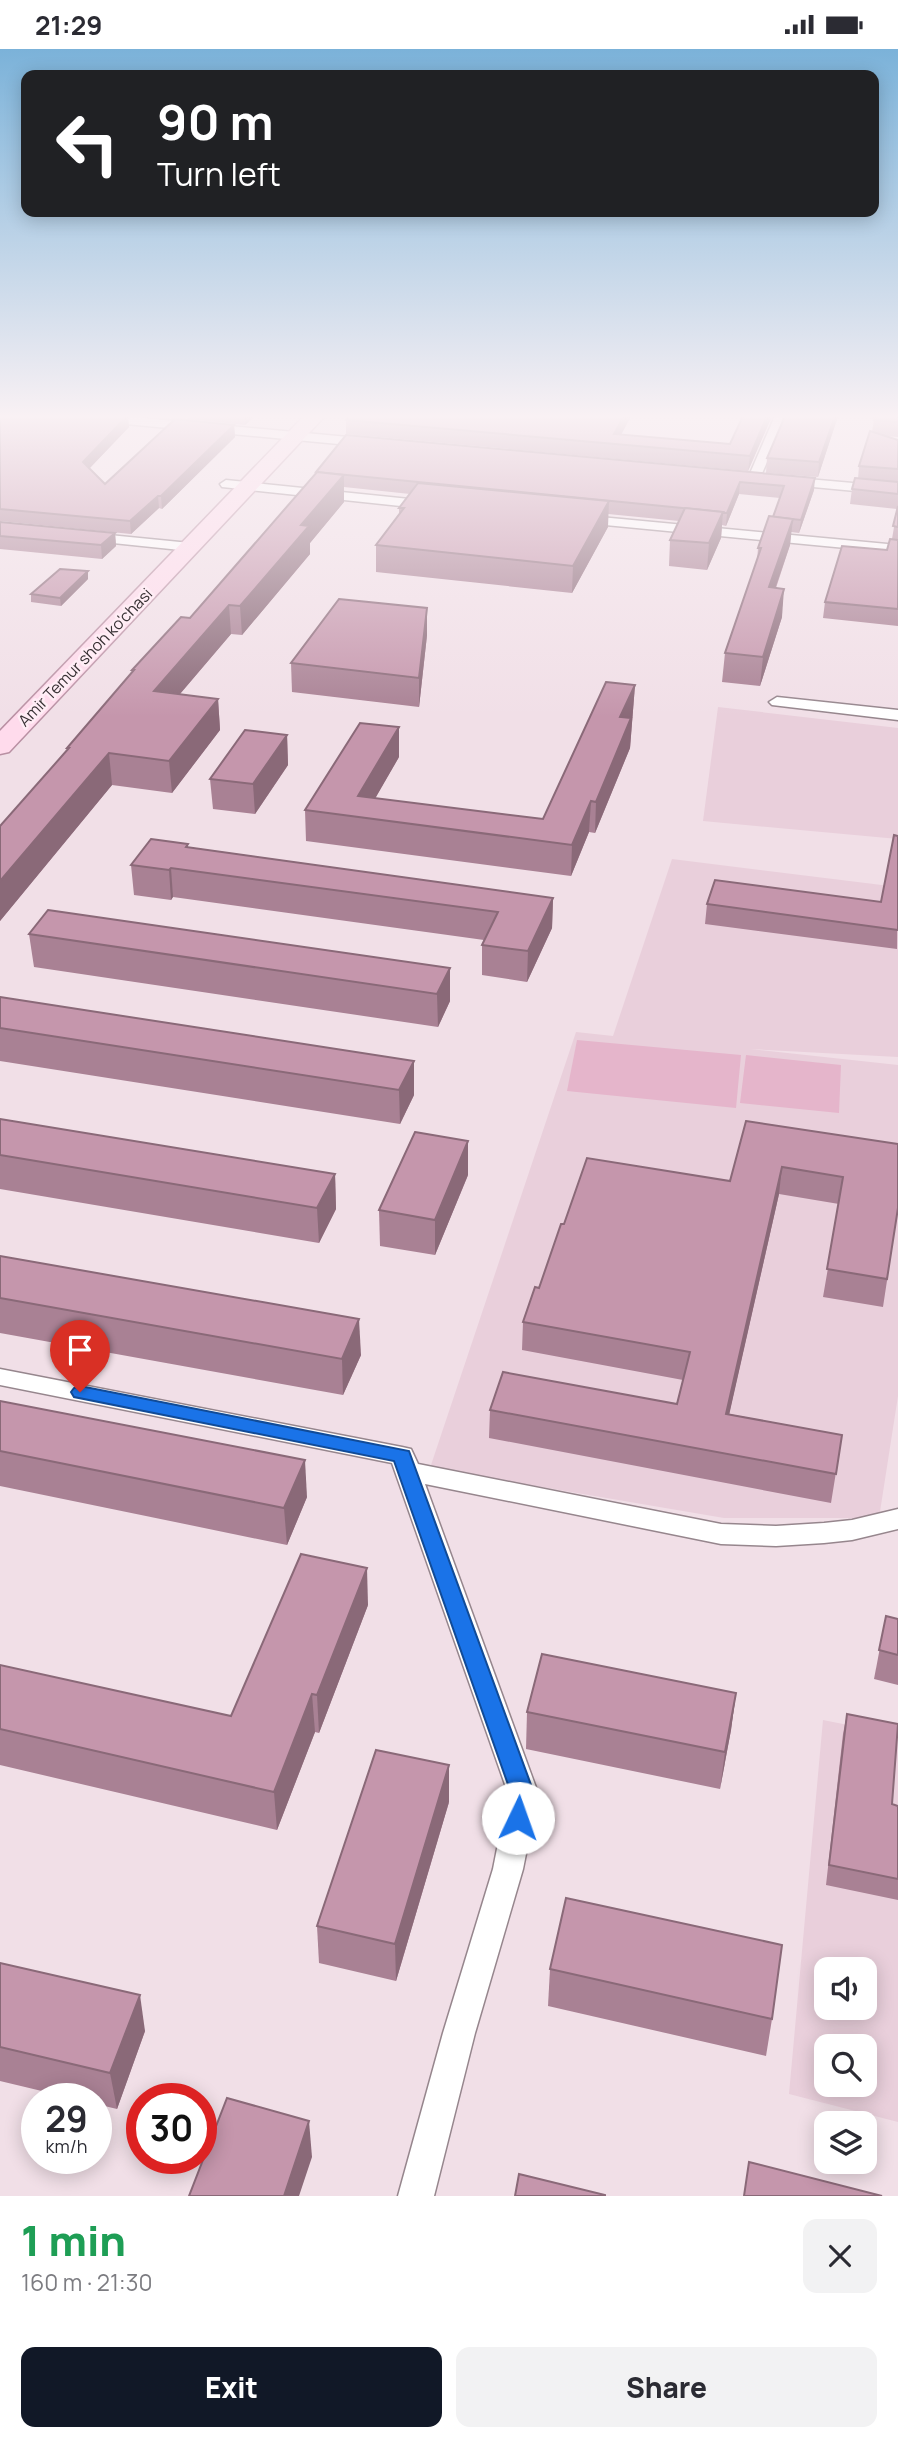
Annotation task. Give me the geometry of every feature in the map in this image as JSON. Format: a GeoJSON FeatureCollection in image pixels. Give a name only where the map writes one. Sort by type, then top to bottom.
{"type":"FeatureCollection","features":[{"type":"Feature","properties":{"kind":"main road","name":"Amir Temur shoh ko'chasi"},"geometry":{"type":"LineString","coordinates":[[0,717],[207,516]]}},
{"type":"Feature","properties":{"kind":"main road","name":"Amir Temur shoh ko'chasi"},"geometry":{"type":"LineString","coordinates":[[0,746],[178,546]]}},
{"type":"Feature","properties":{"kind":"street"},"geometry":{"type":"LineString","coordinates":[[560,517],[898,549]]}},
{"type":"Feature","properties":{"kind":"street"},"geometry":{"type":"LineString","coordinates":[[77,536],[178,546]]}},
{"type":"Feature","properties":{"kind":"street"},"geometry":{"type":"LineString","coordinates":[[777,702],[898,715]]}},
{"type":"Feature","properties":{"kind":"street"},"geometry":{"type":"LineString","coordinates":[[0,1377],[402,1456],[523,1793],[508,1869],[459,2033],[416,2196]]}},
{"type":"Feature","properties":{"kind":"street"},"geometry":{"type":"LineString","coordinates":[[406,1471],[721,1534],[776,1536],[824,1533],[852,1530],[898,1519]]}},
{"type":"Feature","properties":{"kind":"shaded area"},"geometry":{"type":"Polygon","coordinates":[[[718,707],[898,728],[898,839],[703,821],[718,707]]]}},
{"type":"Feature","properties":{"kind":"shaded area"},"geometry":{"type":"Polygon","coordinates":[[[672,859],[898,887],[898,1057],[750,1049],[898,1065],[898,1396],[879,1518],[724,1518],[430,1468],[576,1032],[613,1036],[672,859]]]}},
{"type":"Feature","properties":{"kind":"shaded area"},"geometry":{"type":"Polygon","coordinates":[[[577,1040],[741,1055],[736,1108],[567,1091],[577,1040]]]}},
{"type":"Feature","properties":{"kind":"shaded area"},"geometry":{"type":"Polygon","coordinates":[[[746,1055],[841,1065],[839,1113],[740,1103],[746,1055]]]}},
{"type":"Feature","properties":{"kind":"shaded area"},"geometry":{"type":"Polygon","coordinates":[[[823,1720],[898,1735],[898,2122],[877,2117],[877,2111],[855,2111],[789,2094],[823,1720]]]}},
{"type":"Feature","properties":{"kind":"building"},"geometry":{"type":"Polygon","coordinates":[[[78,516],[135,516],[130,521],[78,516]]]}},
{"type":"Feature","properties":{"kind":"building"},"geometry":{"type":"Polygon","coordinates":[[[279,516],[309,516],[301,525],[309,526],[240,606],[229,605],[154,691],[218,699],[169,761],[109,753],[0,881],[0,826],[69,748],[132,670],[181,617],[190,618],[279,516]]]}},
{"type":"Feature","properties":{"kind":"building"},"geometry":{"type":"Polygon","coordinates":[[[398,516],[601,516],[573,566],[376,545],[398,516]]]}},
{"type":"Feature","properties":{"kind":"building"},"geometry":{"type":"Polygon","coordinates":[[[681,516],[721,516],[709,543],[670,540],[681,516]]]}},
{"type":"Feature","properties":{"kind":"building"},"geometry":{"type":"Polygon","coordinates":[[[769,516],[793,519],[769,587],[784,589],[763,657],[725,653],[761,548],[758,548],[769,516]]]}},
{"type":"Feature","properties":{"kind":"building"},"geometry":{"type":"Polygon","coordinates":[[[773,516],[802,516],[801,520],[773,516]]]}},
{"type":"Feature","properties":{"kind":"building"},"geometry":{"type":"Polygon","coordinates":[[[895,516],[898,516],[898,527],[893,526],[895,516]]]}},
{"type":"Feature","properties":{"kind":"building"},"geometry":{"type":"Polygon","coordinates":[[[0,522],[115,533],[101,545],[0,536],[0,522]]]}},
{"type":"Feature","properties":{"kind":"building"},"geometry":{"type":"Polygon","coordinates":[[[890,539],[898,540],[898,609],[825,602],[842,546],[887,550],[890,539]]]}},
{"type":"Feature","properties":{"kind":"building"},"geometry":{"type":"Polygon","coordinates":[[[60,569],[88,571],[60,598],[31,594],[60,569]]]}},
{"type":"Feature","properties":{"kind":"building"},"geometry":{"type":"Polygon","coordinates":[[[339,599],[427,608],[419,678],[291,663],[339,599]]]}},
{"type":"Feature","properties":{"kind":"building"},"geometry":{"type":"Polygon","coordinates":[[[606,682],[635,685],[620,717],[631,718],[596,802],[591,801],[572,845],[305,810],[360,723],[399,727],[358,796],[543,819],[606,682]]]}},
{"type":"Feature","properties":{"kind":"building"},"geometry":{"type":"Polygon","coordinates":[[[245,730],[287,735],[253,784],[210,779],[245,730]]]}},
{"type":"Feature","properties":{"kind":"building"},"geometry":{"type":"Polygon","coordinates":[[[894,835],[898,836],[898,930],[707,904],[715,880],[881,902],[894,835]]]}},
{"type":"Feature","properties":{"kind":"building"},"geometry":{"type":"Polygon","coordinates":[[[151,839],[188,844],[186,847],[553,898],[528,951],[482,945],[498,912],[171,868],[169,870],[131,865],[151,839]]]}},
{"type":"Feature","properties":{"kind":"building"},"geometry":{"type":"Polygon","coordinates":[[[48,910],[450,968],[437,994],[29,934],[48,910]]]}},
{"type":"Feature","properties":{"kind":"building"},"geometry":{"type":"Polygon","coordinates":[[[0,997],[414,1061],[399,1090],[0,1028],[0,997]]]}},
{"type":"Feature","properties":{"kind":"building"},"geometry":{"type":"Polygon","coordinates":[[[0,1119],[335,1174],[317,1208],[0,1155],[0,1119]]]}},
{"type":"Feature","properties":{"kind":"building"},"geometry":{"type":"Polygon","coordinates":[[[746,1121],[898,1144],[898,1208],[887,1279],[827,1269],[843,1177],[782,1167],[726,1414],[842,1435],[836,1474],[490,1410],[503,1372],[677,1404],[690,1352],[523,1322],[535,1287],[539,1288],[561,1224],[564,1224],[587,1158],[730,1181],[746,1121]]]}},
{"type":"Feature","properties":{"kind":"building"},"geometry":{"type":"Polygon","coordinates":[[[415,1132],[468,1141],[435,1220],[379,1210],[415,1132]]]}},
{"type":"Feature","properties":{"kind":"building"},"geometry":{"type":"Polygon","coordinates":[[[0,1256],[359,1319],[342,1359],[0,1298],[0,1256]]]}},
{"type":"Feature","properties":{"kind":"building"},"geometry":{"type":"Polygon","coordinates":[[[0,1401],[305,1460],[284,1508],[0,1451],[0,1401]]]}},
{"type":"Feature","properties":{"kind":"building"},"geometry":{"type":"Polygon","coordinates":[[[301,1554],[367,1568],[317,1695],[312,1694],[274,1792],[0,1729],[0,1665],[231,1716],[301,1554]]]}},
{"type":"Feature","properties":{"kind":"building"},"geometry":{"type":"Polygon","coordinates":[[[886,1616],[898,1619],[898,1655],[879,1650],[886,1616]]]}},
{"type":"Feature","properties":{"kind":"building"},"geometry":{"type":"Polygon","coordinates":[[[542,1654],[736,1693],[725,1752],[527,1712],[542,1654]]]}},
{"type":"Feature","properties":{"kind":"building"},"geometry":{"type":"Polygon","coordinates":[[[847,1714],[898,1724],[892,1804],[898,1806],[898,1879],[829,1865],[847,1714]]]}},
{"type":"Feature","properties":{"kind":"building"},"geometry":{"type":"Polygon","coordinates":[[[376,1750],[449,1765],[395,1944],[317,1926],[376,1750]]]}},
{"type":"Feature","properties":{"kind":"building"},"geometry":{"type":"Polygon","coordinates":[[[566,1898],[782,1945],[772,2019],[550,1969],[566,1898]]]}},
{"type":"Feature","properties":{"kind":"building"},"geometry":{"type":"Polygon","coordinates":[[[0,1963],[140,1995],[110,2073],[0,2047],[0,1963]]]}},
{"type":"Feature","properties":{"kind":"building"},"geometry":{"type":"Polygon","coordinates":[[[227,2098],[309,2121],[284,2196],[189,2196],[198,2174],[217,2174],[217,2124],[227,2098]]]}},
{"type":"Feature","properties":{"kind":"building"},"geometry":{"type":"Polygon","coordinates":[[[749,2162],[882,2196],[744,2196],[749,2162]]]}},
{"type":"Feature","properties":{"kind":"building"},"geometry":{"type":"Polygon","coordinates":[[[519,2174],[605,2195],[605,2196],[515,2196],[519,2174]]]}},
{"type":"Feature","properties":{"kind":"route"},"geometry":{"type":"LineString","coordinates":[[80,1392],[402,1456],[421,1516],[523,1793],[518,1818]]}}]}
